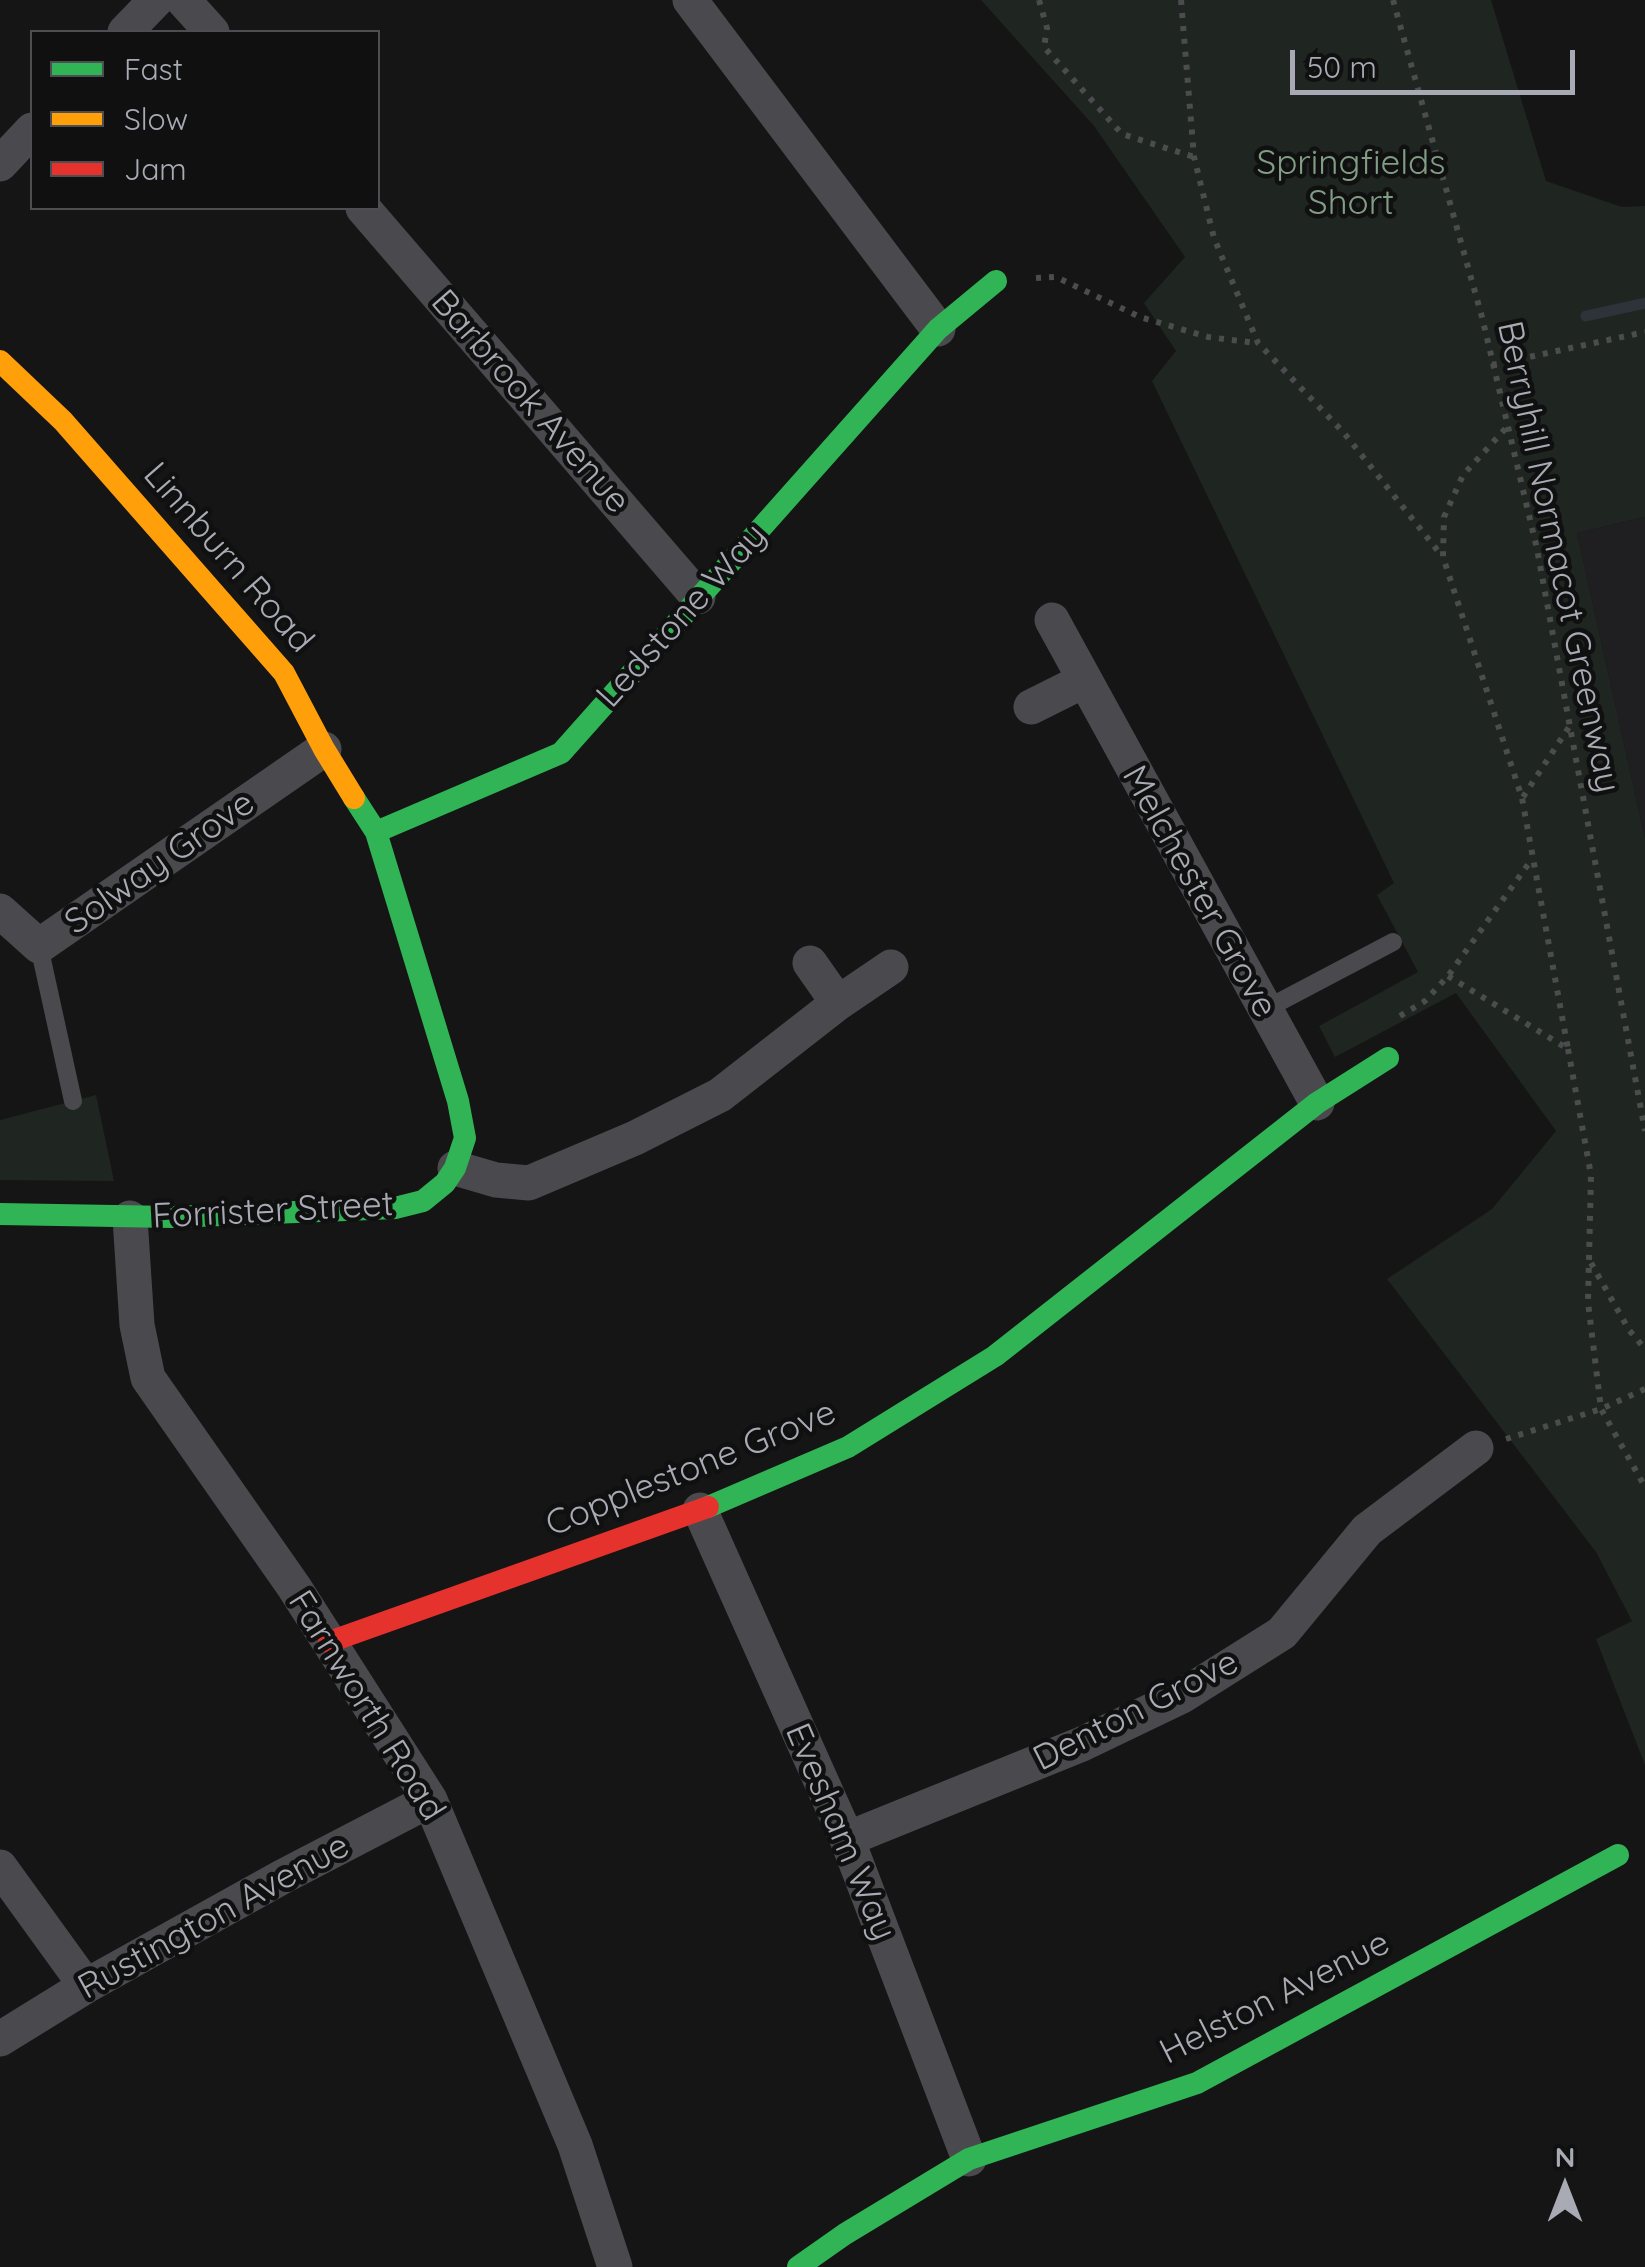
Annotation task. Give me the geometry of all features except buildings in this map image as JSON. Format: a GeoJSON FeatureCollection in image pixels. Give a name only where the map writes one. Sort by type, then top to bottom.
{"type":"FeatureCollection","features":[{"type":"Feature","properties":{"kind":"street"},"geometry":{"type":"LineString","coordinates":[[127,30],[156,0]]}},
{"type":"Feature","properties":{"kind":"street"},"geometry":{"type":"LineString","coordinates":[[183,0],[210,30]]}},
{"type":"Feature","properties":{"kind":"street"},"geometry":{"type":"LineString","coordinates":[[690,0],[938,329]]}},
{"type":"Feature","properties":{"kind":"street"},"geometry":{"type":"LineString","coordinates":[[0,164],[30,132]]}},
{"type":"Feature","properties":{"kind":"street","name":"Barbrook Avenue"},"geometry":{"type":"LineString","coordinates":[[365,210],[698,597]]}},
{"type":"Feature","properties":{"kind":"street","name":"Ledstone Way"},"geometry":{"type":"LineString","coordinates":[[376,832],[561,753],[938,329],[996,281]]}},
{"type":"Feature","properties":{"kind":"street","name":"Linnburn Road"},"geometry":{"type":"LineString","coordinates":[[0,361],[62,421],[284,672],[324,749],[376,832],[458,1101],[465,1138],[455,1168]]}},
{"type":"Feature","properties":{"kind":"street","name":"Melchester Grove"},"geometry":{"type":"LineString","coordinates":[[1052,620],[1316,1103]]}},
{"type":"Feature","properties":{"kind":"street"},"geometry":{"type":"LineString","coordinates":[[1031,707],[1083,681]]}},
{"type":"Feature","properties":{"kind":"street","name":"Solway Grove"},"geometry":{"type":"LineString","coordinates":[[0,911],[39,946],[324,749]]}},
{"type":"Feature","properties":{"kind":"street"},"geometry":{"type":"LineString","coordinates":[[810,963],[838,1003]]}},
{"type":"Feature","properties":{"kind":"street"},"geometry":{"type":"LineString","coordinates":[[455,1168],[496,1180],[529,1184],[571,1167],[720,1095],[890,967]]}},
{"type":"Feature","properties":{"kind":"street","name":"Copplestone Grove"},"geometry":{"type":"LineString","coordinates":[[329,1642],[700,1510],[848,1448],[995,1356],[1316,1103],[1388,1058]]}},
{"type":"Feature","properties":{"kind":"street","name":"Forrister Street"},"geometry":{"type":"LineString","coordinates":[[0,1214],[130,1218],[395,1208],[423,1201],[445,1183],[455,1168]]}},
{"type":"Feature","properties":{"kind":"street","name":"Farnworth Road"},"geometry":{"type":"LineString","coordinates":[[130,1218],[137,1325],[148,1378],[329,1642],[430,1800],[574,2144],[615,2267]]}},
{"type":"Feature","properties":{"kind":"street","name":"Denton Grove"},"geometry":{"type":"LineString","coordinates":[[847,1839],[1082,1744],[1182,1696],[1282,1633],[1367,1530],[1476,1448]]}},
{"type":"Feature","properties":{"kind":"street","name":"Evesham Way"},"geometry":{"type":"LineString","coordinates":[[700,1510],[847,1839],[969,2159]]}},
{"type":"Feature","properties":{"kind":"street","name":"Rustington Avenue"},"geometry":{"type":"LineString","coordinates":[[0,2039],[86,1986],[430,1800]]}},
{"type":"Feature","properties":{"kind":"street","name":"Helston Avenue"},"geometry":{"type":"LineString","coordinates":[[798,2267],[860,2224],[969,2159],[1197,2083],[1618,1855]]}},
{"type":"Feature","properties":{"kind":"street"},"geometry":{"type":"LineString","coordinates":[[0,1867],[86,1986]]}},
{"type":"Feature","properties":{"kind":"lane"},"geometry":{"type":"LineString","coordinates":[[1264,1010],[1394,942]]}},
{"type":"Feature","properties":{"kind":"lane"},"geometry":{"type":"LineString","coordinates":[[39,946],[73,1101]]}},
{"type":"Feature","properties":{"kind":"path"},"geometry":{"type":"LineString","coordinates":[[1040,0],[1047,28],[1044,47],[1122,134],[1194,157]]}},
{"type":"Feature","properties":{"kind":"path"},"geometry":{"type":"LineString","coordinates":[[1181,0],[1194,157],[1214,238],[1258,343],[1344,434],[1442,558],[1522,798],[1591,1175],[1588,1302],[1602,1409],[1645,1487]]}},
{"type":"Feature","properties":{"kind":"path","name":"Berryhill Normacot Greenway"},"geometry":{"type":"LineString","coordinates":[[1393,0],[1482,317],[1537,548],[1645,1131]]}},
{"type":"Feature","properties":{"kind":"path"},"geometry":{"type":"LineString","coordinates":[[996,281],[1056,277],[1140,317],[1208,337],[1258,343]]}},
{"type":"Feature","properties":{"kind":"path"},"geometry":{"type":"LineString","coordinates":[[1492,365],[1645,332]]}},
{"type":"Feature","properties":{"kind":"path"},"geometry":{"type":"LineString","coordinates":[[1442,558],[1444,517],[1463,476],[1508,427]]}},
{"type":"Feature","properties":{"kind":"path"},"geometry":{"type":"LineString","coordinates":[[1522,798],[1571,724]]}},
{"type":"Feature","properties":{"kind":"path"},"geometry":{"type":"LineString","coordinates":[[1425,1001],[1448,976],[1533,858]]}},
{"type":"Feature","properties":{"kind":"path"},"geometry":{"type":"LineString","coordinates":[[1448,976],[1568,1048]]}},
{"type":"Feature","properties":{"kind":"path"},"geometry":{"type":"LineString","coordinates":[[1591,1262],[1629,1330],[1645,1349]]}},
{"type":"Feature","properties":{"kind":"path"},"geometry":{"type":"LineString","coordinates":[[1476,1448],[1602,1409],[1645,1389]]}},
{"type":"Feature","properties":{"kind":"shaded area"},"geometry":{"type":"Polygon","coordinates":[[[1645,517],[1645,838],[1577,533],[1645,517]]]}},
{"type":"Feature","properties":{"kind":"green space","name":"Springfields Short"},"geometry":{"type":"Polygon","coordinates":[[[981,0],[1491,0],[1546,181],[1622,207],[1645,206],[1645,517],[1577,533],[1645,838],[1645,1765],[1596,1639],[1632,1621],[1596,1552],[1387,1279],[1492,1209],[1556,1131],[1456,993],[1335,1057],[1319,1026],[1418,972],[1377,895],[1394,883],[1152,381],[1176,351],[1144,303],[1185,257],[1094,126],[981,0]]]}},
{"type":"Feature","properties":{"kind":"green space"},"geometry":{"type":"Polygon","coordinates":[[[96,1095],[114,1181],[0,1180],[0,1120],[96,1095]]]}},
{"type":"Feature","properties":{"kind":"waterway"},"geometry":{"type":"LineString","coordinates":[[1586,316],[1645,303]]}},
{"type":"Feature","properties":{"kind":"traffic: fast"},"geometry":{"type":"LineString","coordinates":[[376,832],[561,753],[938,329],[996,281]]}},
{"type":"Feature","properties":{"kind":"traffic: fast"},"geometry":{"type":"LineString","coordinates":[[0,1214],[172,1217],[395,1208],[423,1201],[445,1183],[455,1168],[465,1138],[458,1101],[376,832],[354,798]]}},
{"type":"Feature","properties":{"kind":"traffic: fast"},"geometry":{"type":"LineString","coordinates":[[708,1507],[848,1447],[995,1356],[1317,1103],[1388,1058]]}},
{"type":"Feature","properties":{"kind":"traffic: fast"},"geometry":{"type":"LineString","coordinates":[[798,2267],[969,2159],[1197,2083],[1618,1855]]}},
{"type":"Feature","properties":{"kind":"traffic: slow"},"geometry":{"type":"LineString","coordinates":[[0,361],[63,421],[284,673],[354,798]]}},
{"type":"Feature","properties":{"kind":"traffic: jam"},"geometry":{"type":"LineString","coordinates":[[329,1642],[708,1507]]}}]}
